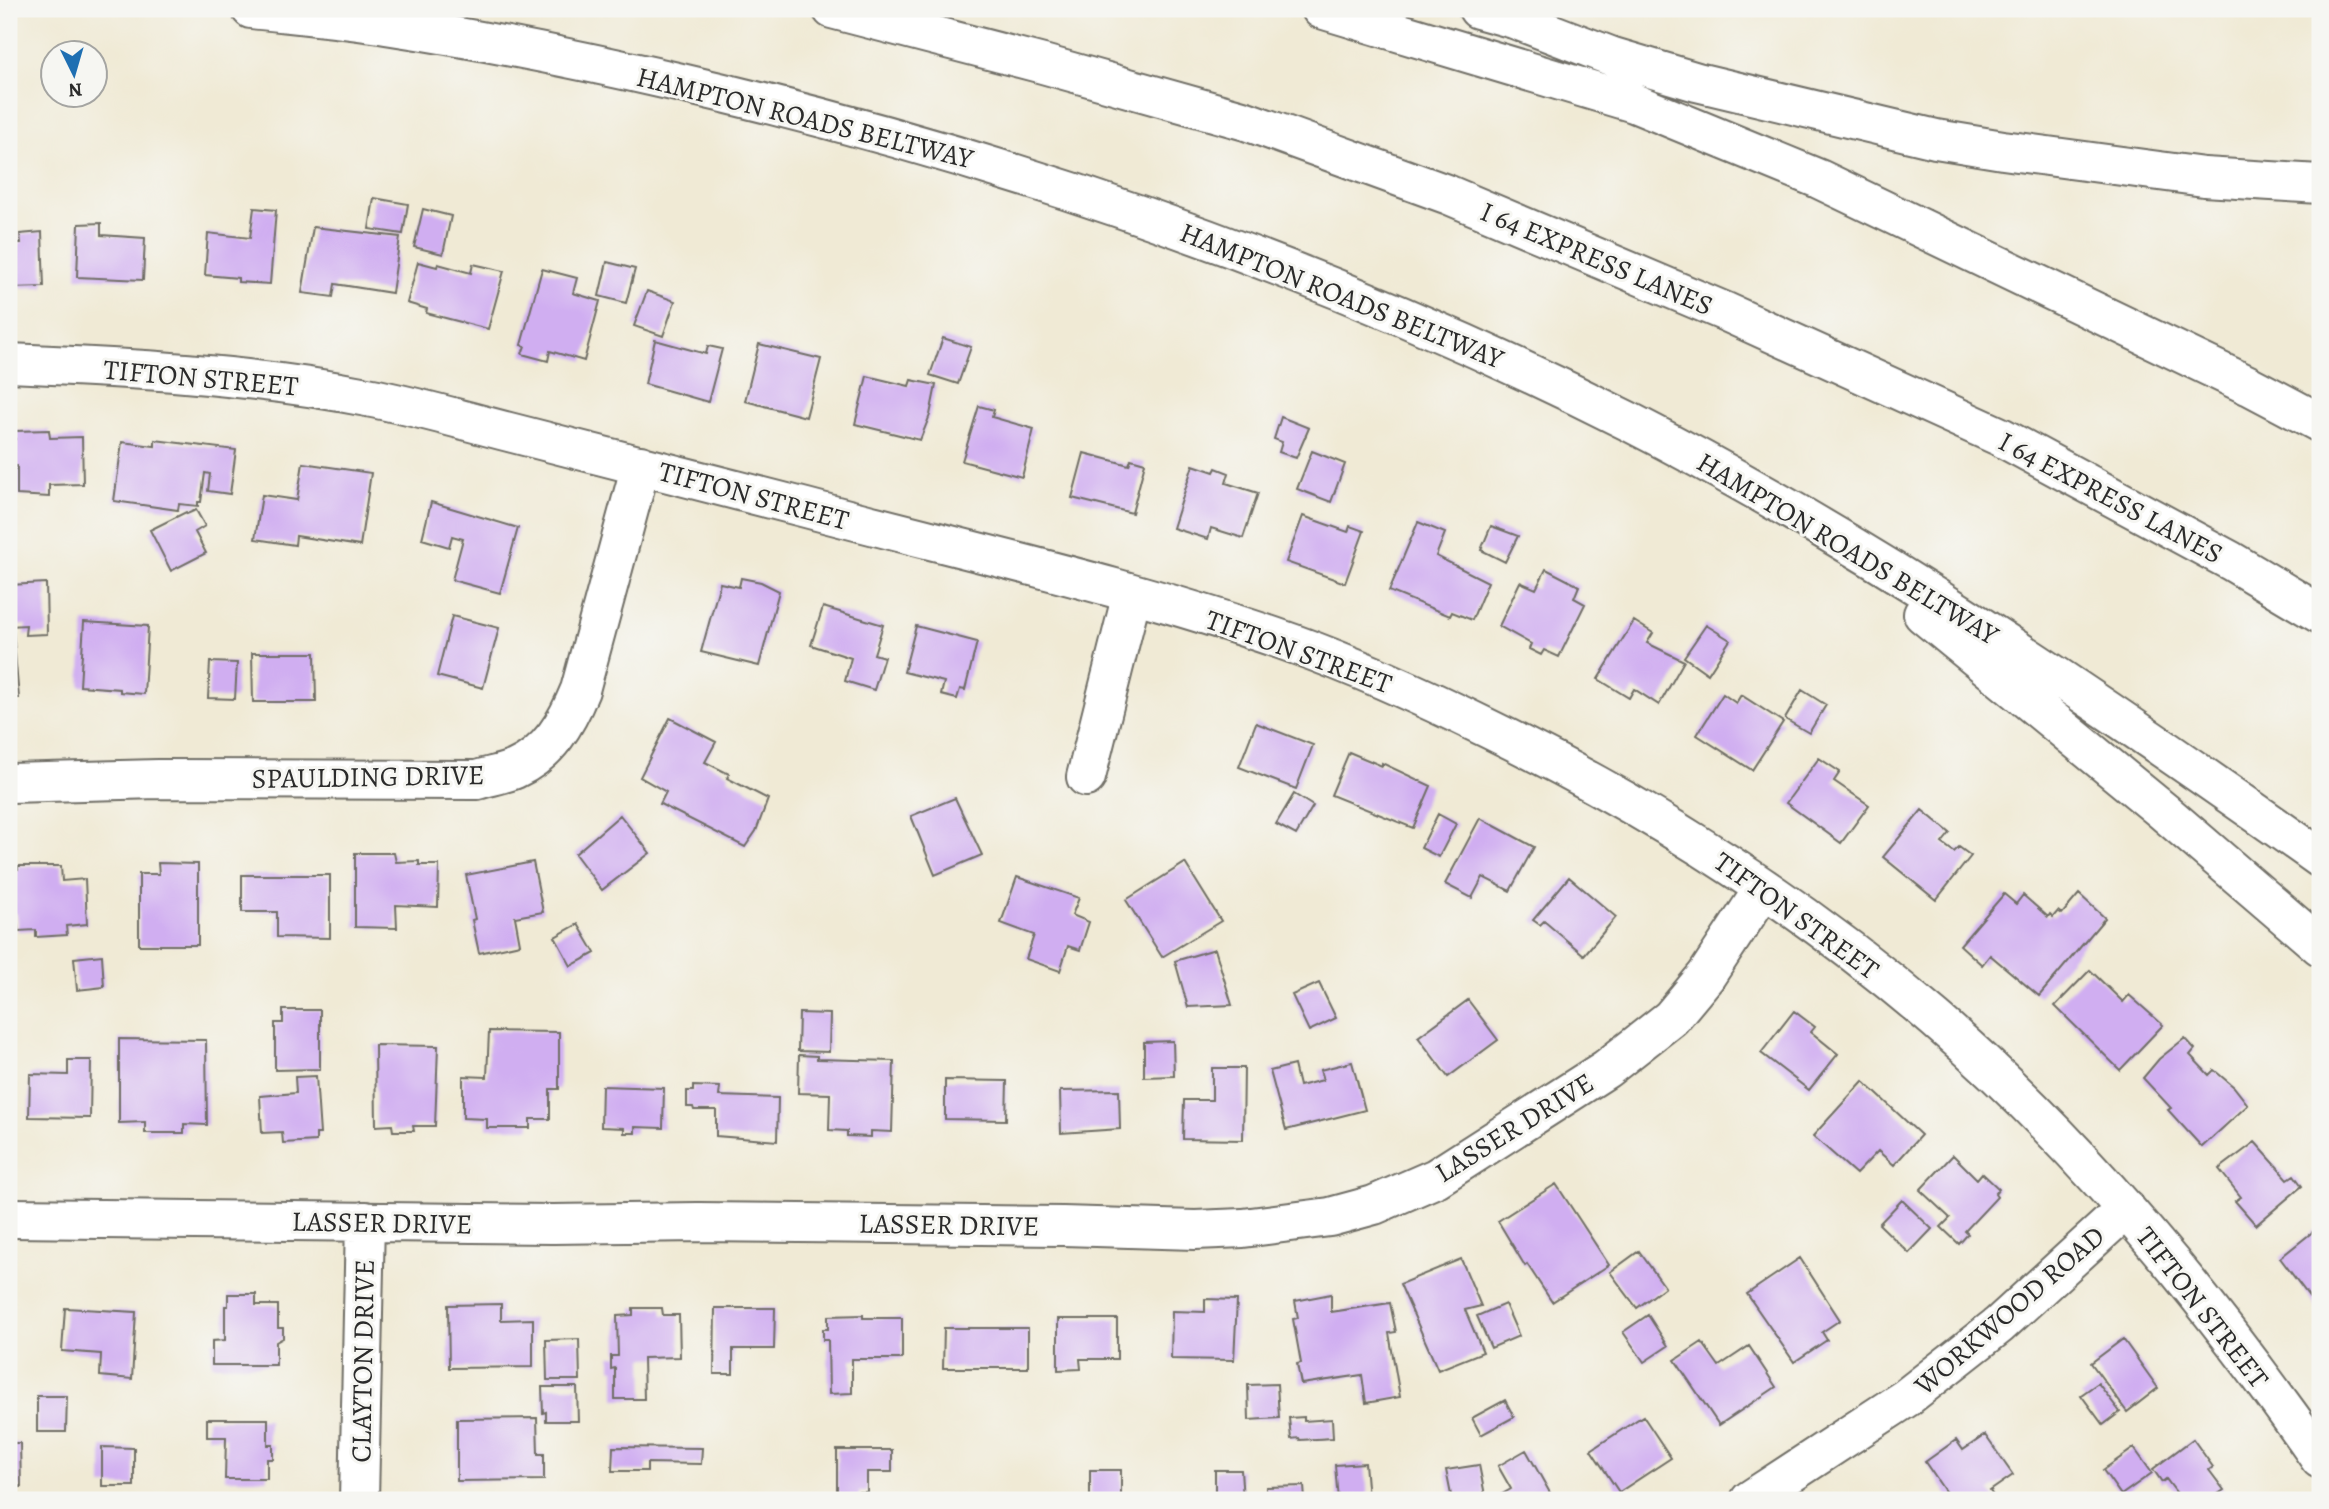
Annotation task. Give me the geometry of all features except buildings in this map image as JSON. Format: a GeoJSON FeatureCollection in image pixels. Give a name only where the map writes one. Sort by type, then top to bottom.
{"type":"FeatureCollection","features":[{"type":"Feature","properties":{"kind":"main road","name":"HAMPTON ROADS BELTWAY"},"geometry":{"type":"LineString","coordinates":[[251,9],[385,25],[563,56],[780,106],[984,163],[1159,221],[1295,271],[1490,353],[1633,424],[1807,519],[2011,645],[2320,858]]}},
{"type":"Feature","properties":{"kind":"main road","name":"I 64 EXPRESS LANES"},"geometry":{"type":"LineString","coordinates":[[832,9],[1246,121],[1449,195],[1726,312],[2001,437],[2231,561],[2320,614]]}},
{"type":"Feature","properties":{"kind":"main road"},"geometry":{"type":"LineString","coordinates":[[1321,9],[1634,103],[1819,179],[2320,422]]}},
{"type":"Feature","properties":{"kind":"main road"},"geometry":{"type":"LineString","coordinates":[[1478,9],[1514,19],[1613,57],[1698,82],[1936,139],[2204,177],[2320,184]]}},
{"type":"Feature","properties":{"kind":"main road","name":"TIFTON STREET"},"geometry":{"type":"LineString","coordinates":[[9,363],[132,368],[286,383],[371,397],[1132,594],[1296,644],[1428,699],[1554,761],[1668,824],[1838,941],[1936,1019],[2032,1109],[2180,1271],[2320,1460]]}},
{"type":"Feature","properties":{"kind":"main road","name":"SPAULDING DRIVE"},"geometry":{"type":"LineString","coordinates":[[9,783],[158,779],[477,780],[515,769],[532,759],[552,741],[568,720],[580,690],[641,465]]}},
{"type":"Feature","properties":{"kind":"main road"},"geometry":{"type":"LineString","coordinates":[[1807,519],[2163,811],[2320,946]]}},
{"type":"Feature","properties":{"kind":"main road"},"geometry":{"type":"LineString","coordinates":[[1086,777],[1132,594]]}},
{"type":"Feature","properties":{"kind":"main road","name":"LASSER DRIVE"},"geometry":{"type":"LineString","coordinates":[[9,1218],[553,1224],[698,1222],[1195,1230],[1243,1228],[1330,1217],[1374,1205],[1436,1178],[1606,1069],[1671,1018],[1706,976],[1764,888]]}},
{"type":"Feature","properties":{"kind":"main road","name":"WORKWOOD ROAD"},"geometry":{"type":"LineString","coordinates":[[1750,1500],[1906,1398],[1999,1325],[2126,1209]]}},
{"type":"Feature","properties":{"kind":"main road","name":"CLAYTON DRIVE"},"geometry":{"type":"LineString","coordinates":[[359,1500],[365,1221]]}}]}
